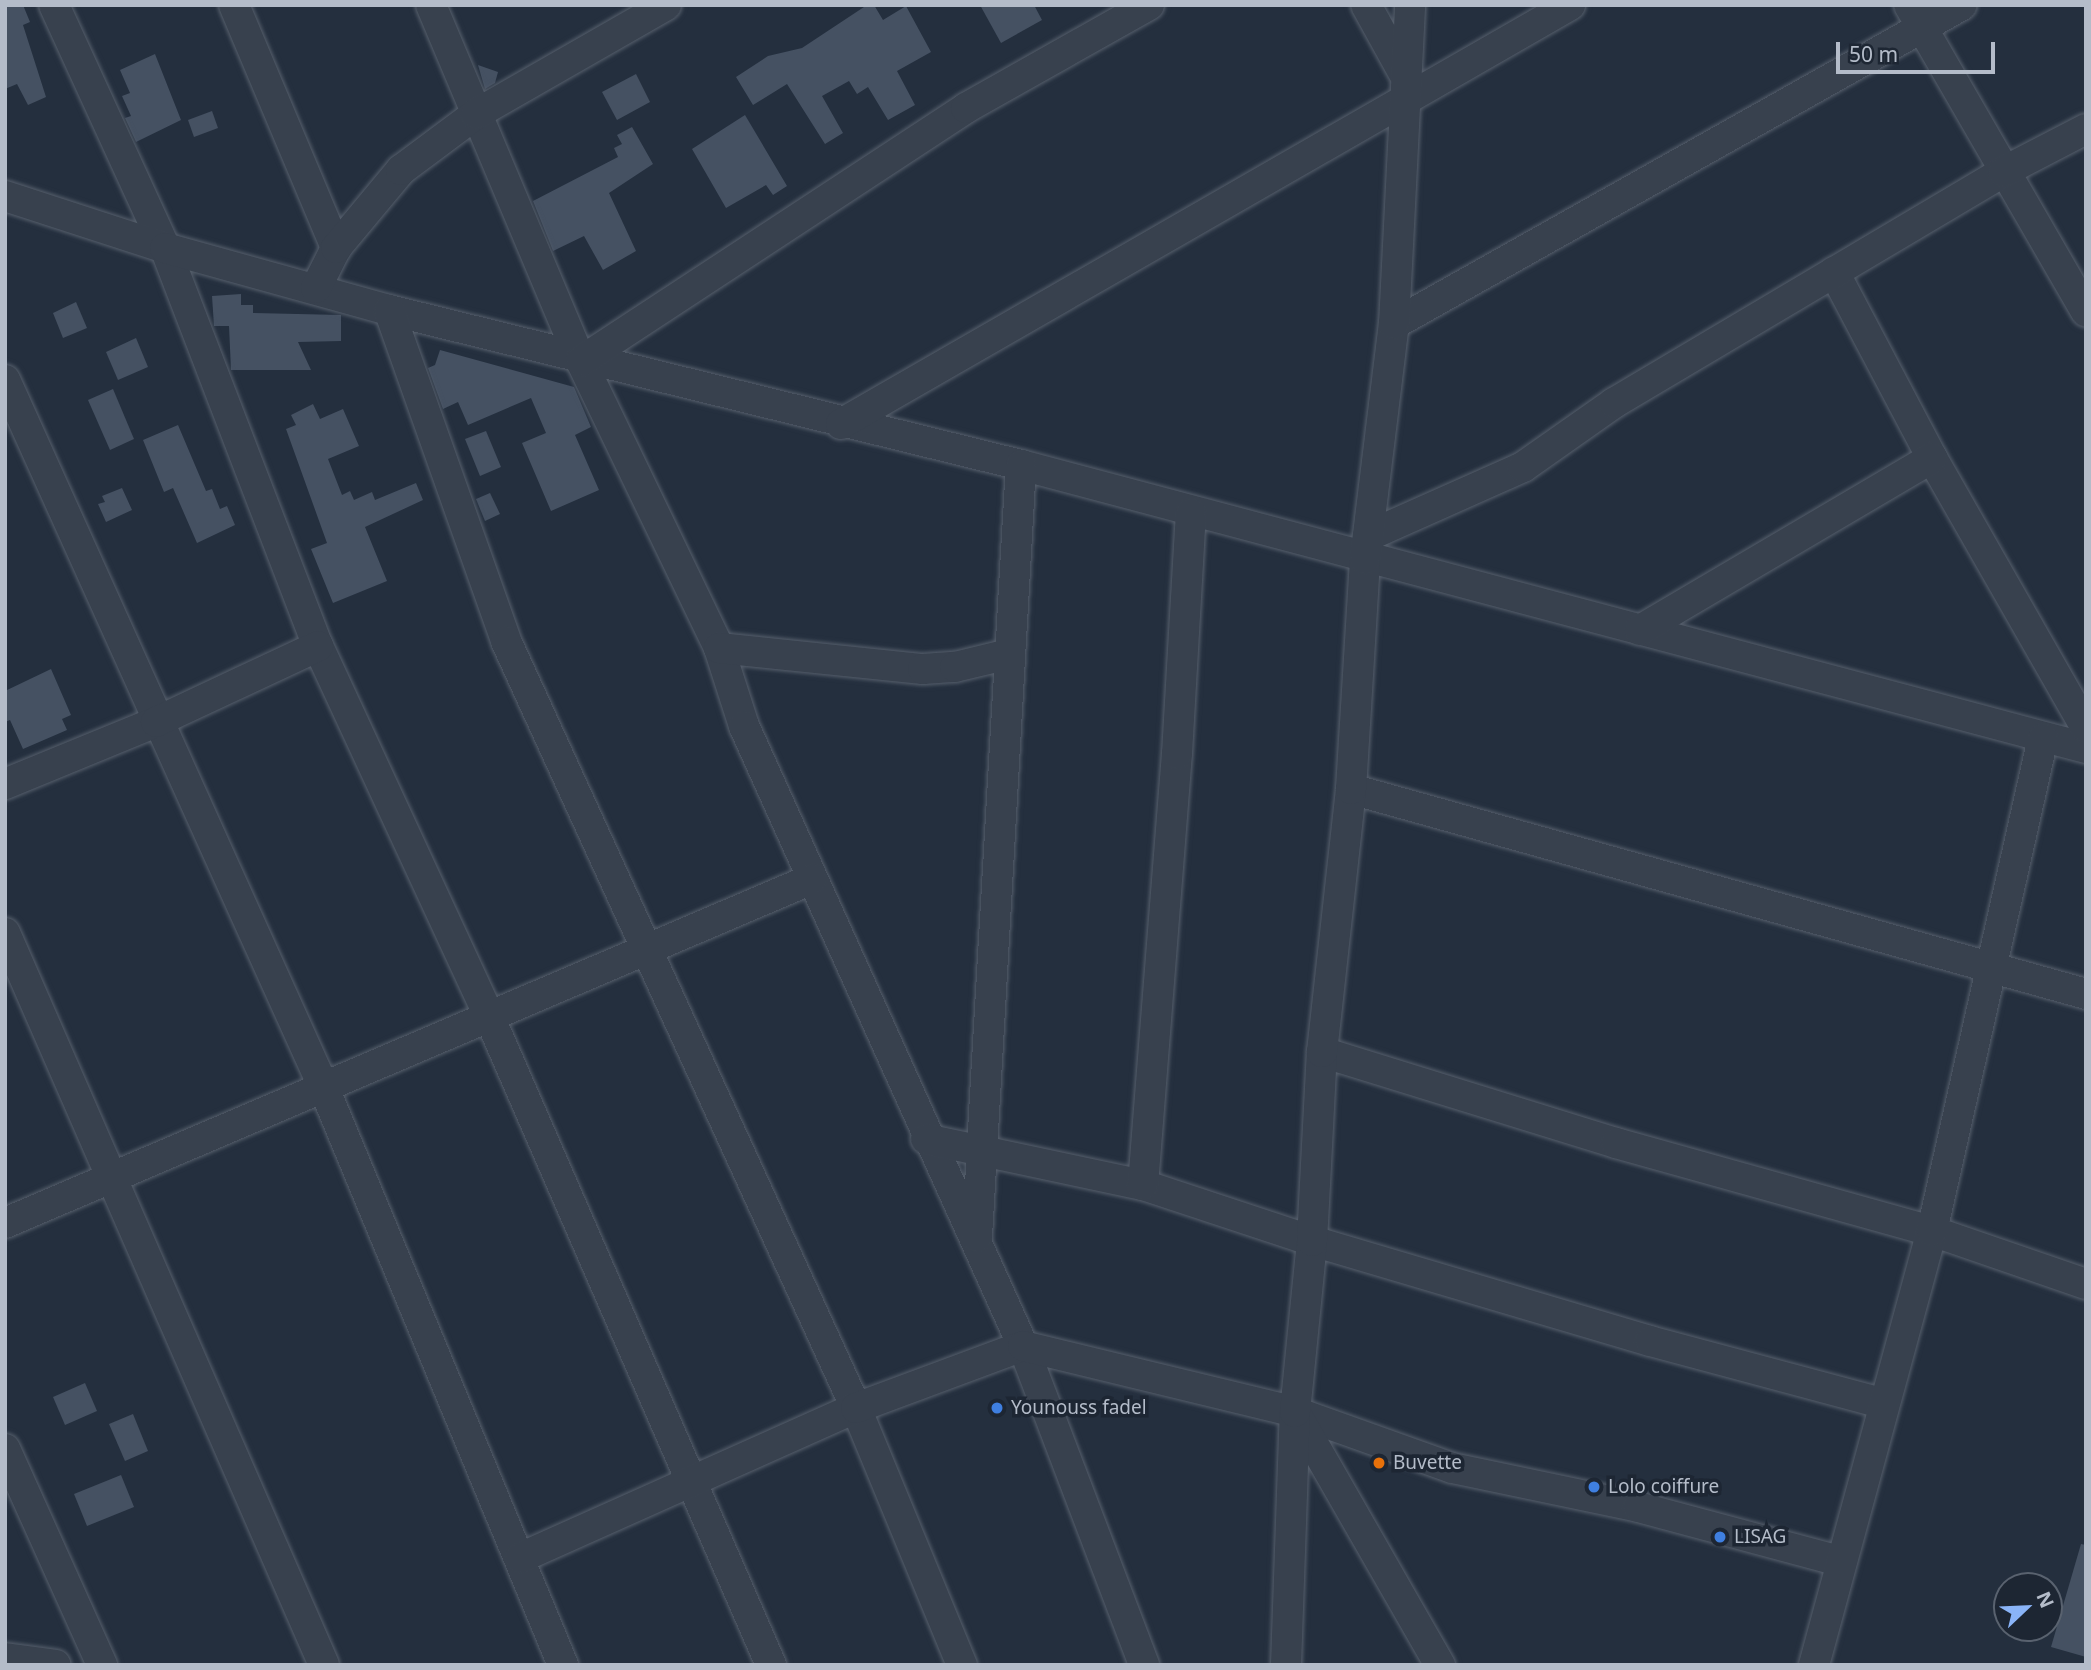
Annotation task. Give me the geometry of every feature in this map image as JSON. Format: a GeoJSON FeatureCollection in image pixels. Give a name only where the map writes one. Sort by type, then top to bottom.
{"type":"FeatureCollection","features":[{"type":"Feature","properties":{"kind":"street"},"geometry":{"type":"LineString","coordinates":[[54,5],[165,248],[318,646],[489,1016],[771,1665]]}},
{"type":"Feature","properties":{"kind":"street"},"geometry":{"type":"LineString","coordinates":[[234,5],[336,248]]}},
{"type":"Feature","properties":{"kind":"street"},"geometry":{"type":"LineString","coordinates":[[431,5],[582,361],[719,648],[744,726],[926,1139],[977,1238],[1023,1346],[1144,1665]]}},
{"type":"Feature","properties":{"kind":"street"},"geometry":{"type":"LineString","coordinates":[[316,288],[336,248],[401,170],[476,114],[666,5]]}},
{"type":"Feature","properties":{"kind":"street"},"geometry":{"type":"LineString","coordinates":[[582,361],[966,108],[1149,5]]}},
{"type":"Feature","properties":{"kind":"street"},"geometry":{"type":"LineString","coordinates":[[1366,5],[1404,72]]}},
{"type":"Feature","properties":{"kind":"street"},"geometry":{"type":"LineString","coordinates":[[1286,1665],[1294,1412],[1312,1241],[1322,1052],[1351,789],[1366,547],[1394,324],[1405,104],[1404,72],[1410,5]]}},
{"type":"Feature","properties":{"kind":"street"},"geometry":{"type":"LineString","coordinates":[[841,424],[1405,104],[1570,5]]}},
{"type":"Feature","properties":{"kind":"street"},"geometry":{"type":"LineString","coordinates":[[1394,324],[1916,17],[1962,5]]}},
{"type":"Feature","properties":{"kind":"street"},"geometry":{"type":"LineString","coordinates":[[1916,17],[2003,172],[2086,311]]}},
{"type":"Feature","properties":{"kind":"street"},"geometry":{"type":"LineString","coordinates":[[1366,547],[1523,467],[1614,403],[2003,172],[2086,129]]}},
{"type":"Feature","properties":{"kind":"street"},"geometry":{"type":"LineString","coordinates":[[5,196],[165,248],[389,310],[582,361],[1021,465],[1191,513],[1366,547],[1640,630],[2086,748]]}},
{"type":"Feature","properties":{"kind":"street"},"geometry":{"type":"LineString","coordinates":[[1834,272],[1932,458],[2086,728]]}},
{"type":"Feature","properties":{"kind":"street"},"geometry":{"type":"LineString","coordinates":[[389,310],[506,640],[644,950],[856,1408],[962,1665]]}},
{"type":"Feature","properties":{"kind":"street"},"geometry":{"type":"LineString","coordinates":[[5,380],[156,722],[324,1088],[563,1665]]}},
{"type":"Feature","properties":{"kind":"street"},"geometry":{"type":"LineString","coordinates":[[1640,630],[1932,458]]}},
{"type":"Feature","properties":{"kind":"street"},"geometry":{"type":"LineString","coordinates":[[977,1238],[1021,465]]}},
{"type":"Feature","properties":{"kind":"street"},"geometry":{"type":"LineString","coordinates":[[1143,1185],[1177,754],[1191,513]]}},
{"type":"Feature","properties":{"kind":"street"},"geometry":{"type":"LineString","coordinates":[[5,784],[156,722],[318,646]]}},
{"type":"Feature","properties":{"kind":"street"},"geometry":{"type":"LineString","coordinates":[[719,648],[923,668],[955,667],[1009,654]]}},
{"type":"Feature","properties":{"kind":"street"},"geometry":{"type":"LineString","coordinates":[[1814,1665],[1882,1403],[1932,1231],[2043,738]]}},
{"type":"Feature","properties":{"kind":"street"},"geometry":{"type":"LineString","coordinates":[[1351,789],[2086,994]]}},
{"type":"Feature","properties":{"kind":"street"},"geometry":{"type":"LineString","coordinates":[[5,1223],[812,879]]}},
{"type":"Feature","properties":{"kind":"street"},"geometry":{"type":"LineString","coordinates":[[5,933],[324,1665]]}},
{"type":"Feature","properties":{"kind":"street"},"geometry":{"type":"LineString","coordinates":[[1322,1052],[1616,1143],[1932,1231],[2086,1284]]}},
{"type":"Feature","properties":{"kind":"street"},"geometry":{"type":"LineString","coordinates":[[926,1139],[984,1149],[1143,1185],[1312,1241],[1650,1341],[1882,1403]]}},
{"type":"Feature","properties":{"kind":"street"},"geometry":{"type":"LineString","coordinates":[[520,1558],[856,1408],[1023,1346],[1294,1412],[1451,1468],[1638,1507],[1840,1561]]}},
{"type":"Feature","properties":{"kind":"street"},"geometry":{"type":"LineString","coordinates":[[1294,1412],[1440,1665]]}},
{"type":"Feature","properties":{"kind":"street"},"geometry":{"type":"LineString","coordinates":[[5,1449],[102,1665]]}},
{"type":"Feature","properties":{"kind":"street"},"geometry":{"type":"LineString","coordinates":[[5,1658],[56,1665]]}},
{"type":"Feature","properties":{"kind":"building"},"geometry":{"type":"Polygon","coordinates":[[[5,5],[23,5],[30,22],[23,25],[46,97],[28,105],[17,84],[5,89],[5,5]]]}},
{"type":"Feature","properties":{"kind":"building"},"geometry":{"type":"Polygon","coordinates":[[[867,5],[874,5],[883,20],[906,6],[931,52],[897,71],[915,105],[888,120],[868,87],[857,94],[849,81],[822,96],[843,133],[825,144],[787,84],[753,105],[736,77],[768,56],[802,48],[867,5]]]}},
{"type":"Feature","properties":{"kind":"building"},"geometry":{"type":"Polygon","coordinates":[[[980,5],[1034,5],[1042,20],[1001,43],[980,5]]]}},
{"type":"Feature","properties":{"kind":"building"},"geometry":{"type":"Polygon","coordinates":[[[155,54],[181,120],[136,142],[125,118],[131,116],[122,96],[130,93],[120,70],[155,54]]]}},
{"type":"Feature","properties":{"kind":"building"},"geometry":{"type":"Polygon","coordinates":[[[478,65],[498,72],[495,83],[485,89],[478,65]]]}},
{"type":"Feature","properties":{"kind":"building"},"geometry":{"type":"Polygon","coordinates":[[[636,74],[650,102],[617,120],[602,92],[636,74]]]}},
{"type":"Feature","properties":{"kind":"building"},"geometry":{"type":"Polygon","coordinates":[[[212,111],[218,128],[194,137],[188,120],[212,111]]]}},
{"type":"Feature","properties":{"kind":"building"},"geometry":{"type":"Polygon","coordinates":[[[745,115],[787,186],[773,195],[766,185],[726,208],[692,149],[745,115]]]}},
{"type":"Feature","properties":{"kind":"building"},"geometry":{"type":"Polygon","coordinates":[[[632,127],[653,164],[609,193],[636,251],[603,270],[584,236],[553,251],[533,201],[618,157],[614,148],[622,144],[617,135],[632,127]]]}},
{"type":"Feature","properties":{"kind":"building"},"geometry":{"type":"Polygon","coordinates":[[[241,294],[241,305],[253,305],[253,313],[341,315],[341,341],[298,342],[311,370],[231,370],[229,326],[214,326],[212,296],[241,294]]]}},
{"type":"Feature","properties":{"kind":"building"},"geometry":{"type":"Polygon","coordinates":[[[76,302],[87,328],[63,338],[53,313],[76,302]]]}},
{"type":"Feature","properties":{"kind":"building"},"geometry":{"type":"Polygon","coordinates":[[[136,338],[148,367],[118,380],[106,352],[136,338]]]}},
{"type":"Feature","properties":{"kind":"building"},"geometry":{"type":"Polygon","coordinates":[[[440,350],[574,387],[591,427],[575,435],[599,490],[551,511],[522,443],[546,433],[531,398],[468,425],[458,402],[443,409],[428,368],[435,365],[440,350]]]}},
{"type":"Feature","properties":{"kind":"building"},"geometry":{"type":"Polygon","coordinates":[[[113,389],[134,439],[110,450],[88,400],[113,389]]]}},
{"type":"Feature","properties":{"kind":"building"},"geometry":{"type":"Polygon","coordinates":[[[313,404],[320,419],[343,409],[359,446],[328,459],[342,495],[350,491],[354,500],[372,492],[375,500],[416,483],[423,500],[365,527],[387,581],[333,603],[311,549],[327,543],[286,429],[296,425],[291,415],[313,404]]]}},
{"type":"Feature","properties":{"kind":"building"},"geometry":{"type":"Polygon","coordinates":[[[178,425],[206,491],[212,489],[220,509],[227,506],[235,525],[197,543],[173,488],[164,492],[143,440],[178,425]]]}},
{"type":"Feature","properties":{"kind":"building"},"geometry":{"type":"Polygon","coordinates":[[[486,431],[501,467],[480,476],[465,439],[486,431]]]}},
{"type":"Feature","properties":{"kind":"building"},"geometry":{"type":"Polygon","coordinates":[[[122,488],[132,510],[106,522],[98,504],[105,502],[102,496],[122,488]]]}},
{"type":"Feature","properties":{"kind":"building"},"geometry":{"type":"Polygon","coordinates":[[[490,493],[500,514],[485,521],[476,499],[490,493]]]}},
{"type":"Feature","properties":{"kind":"building"},"geometry":{"type":"Polygon","coordinates":[[[51,669],[71,715],[62,719],[67,730],[23,749],[10,720],[5,722],[5,691],[51,669]]]}},
{"type":"Feature","properties":{"kind":"building"},"geometry":{"type":"Polygon","coordinates":[[[85,1383],[97,1411],[65,1425],[53,1397],[85,1383]]]}},
{"type":"Feature","properties":{"kind":"building"},"geometry":{"type":"Polygon","coordinates":[[[133,1414],[148,1451],[125,1461],[109,1424],[133,1414]]]}},
{"type":"Feature","properties":{"kind":"building"},"geometry":{"type":"Polygon","coordinates":[[[121,1475],[134,1507],[87,1526],[74,1494],[121,1475]]]}},
{"type":"Feature","properties":{"kind":"building"},"geometry":{"type":"Polygon","coordinates":[[[2081,1544],[2086,1545],[2086,1657],[2051,1647],[2052,1642],[2063,1642],[2063,1606],[2081,1544]]]}},
{"type":"Feature","properties":{"kind":"place","name":"Younouss fadel"},"geometry":{"type":"Point","coordinates":[997,1408]}},
{"type":"Feature","properties":{"kind":"place","name":"Buvette"},"geometry":{"type":"Point","coordinates":[1379,1463]}},
{"type":"Feature","properties":{"kind":"place","name":"Lolo coiffure"},"geometry":{"type":"Point","coordinates":[1594,1487]}},
{"type":"Feature","properties":{"kind":"place","name":"LISAG"},"geometry":{"type":"Point","coordinates":[1720,1537]}}]}
